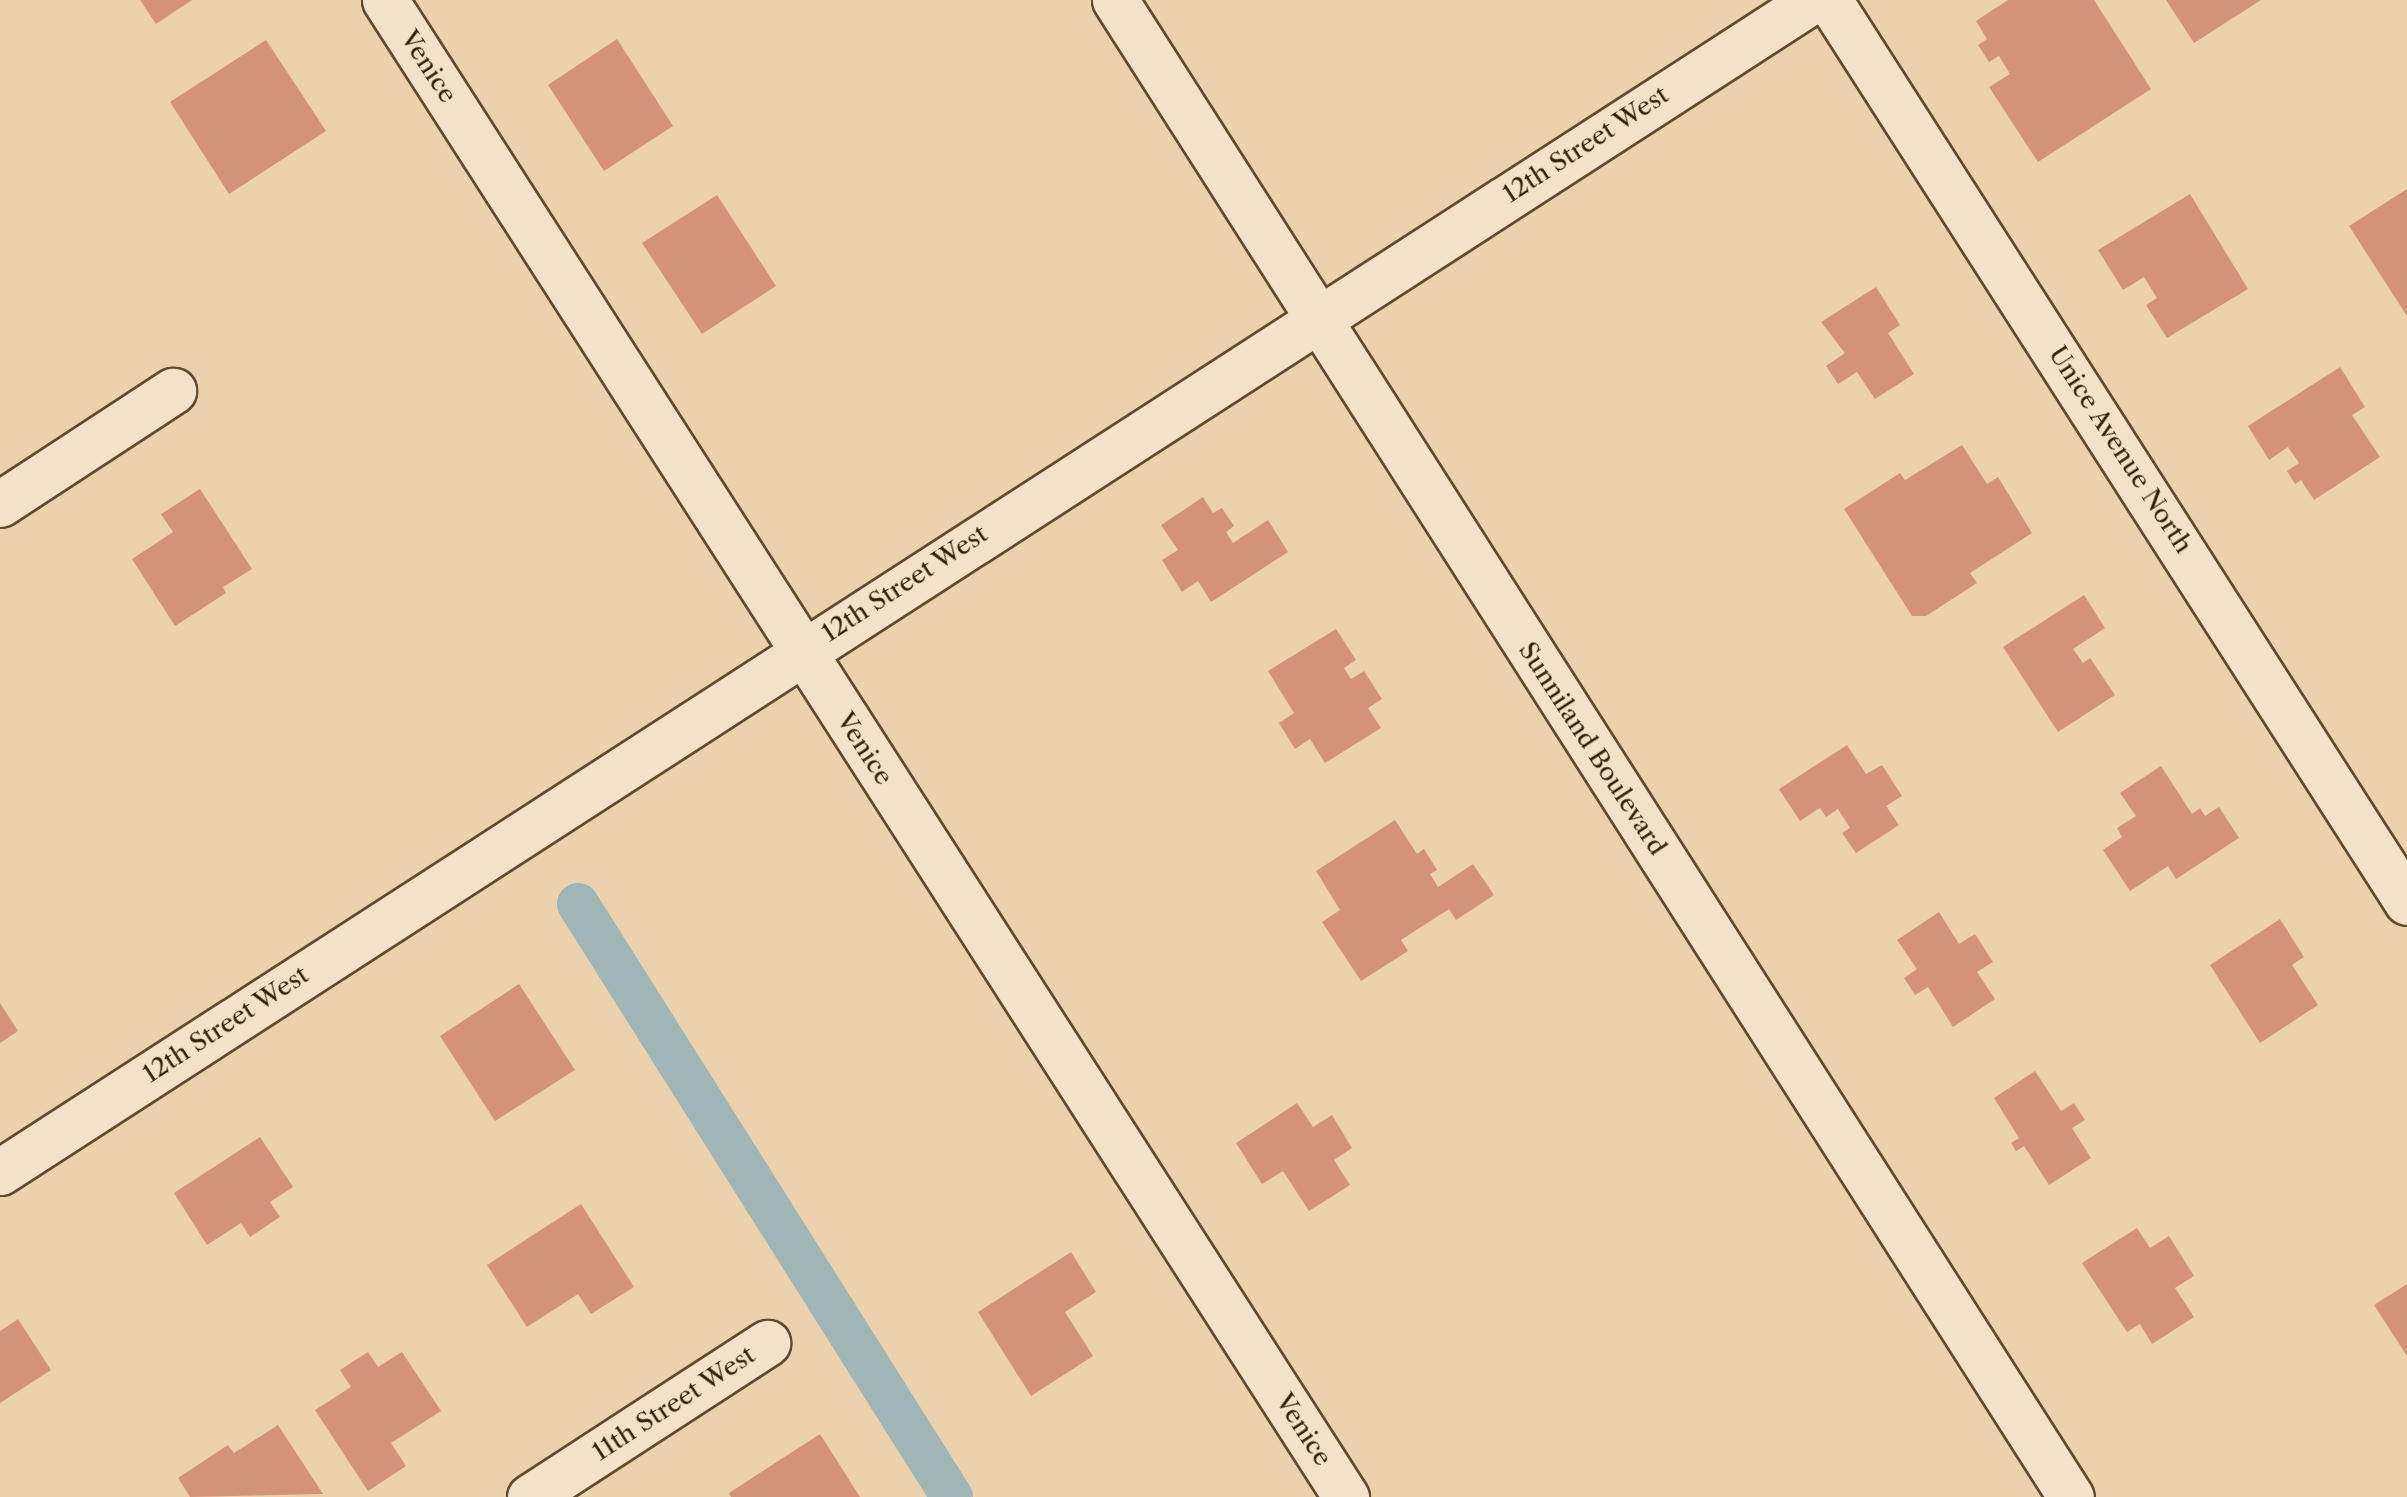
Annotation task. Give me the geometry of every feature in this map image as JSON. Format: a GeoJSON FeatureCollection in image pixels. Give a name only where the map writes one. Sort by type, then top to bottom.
{"type":"FeatureCollection","features":[{"type":"Feature","properties":{"kind":"street","name":"Venice"},"geometry":{"type":"LineString","coordinates":[[385,0],[1346,1497]]}},
{"type":"Feature","properties":{"kind":"street","name":"Sunniland Boulevard"},"geometry":{"type":"LineString","coordinates":[[1115,0],[2071,1497]]}},
{"type":"Feature","properties":{"kind":"street","name":"12th Street West"},"geometry":{"type":"LineString","coordinates":[[0,1172],[1813,0]]}},
{"type":"Feature","properties":{"kind":"street","name":"Unice Avenue North"},"geometry":{"type":"LineString","coordinates":[[1829,0],[2407,902]]}},
{"type":"Feature","properties":{"kind":"street"},"geometry":{"type":"LineString","coordinates":[[0,504],[173,391]]}},
{"type":"Feature","properties":{"kind":"street","name":"11th Street West"},"geometry":{"type":"LineString","coordinates":[[530,1497],[767,1343]]}},
{"type":"Feature","properties":{"kind":"building"},"geometry":{"type":"Polygon","coordinates":[[[140,0],[192,0],[156,24],[140,0]]]}},
{"type":"Feature","properties":{"kind":"building"},"geometry":{"type":"Polygon","coordinates":[[[2008,0],[2094,0],[2151,89],[2038,162],[1989,87],[2010,74],[1999,56],[1989,62],[1978,45],[1987,39],[1976,21],[2008,0]]]}},
{"type":"Feature","properties":{"kind":"building"},"geometry":{"type":"Polygon","coordinates":[[[2166,0],[2261,0],[2194,43],[2166,0]]]}},
{"type":"Feature","properties":{"kind":"building"},"geometry":{"type":"Polygon","coordinates":[[[617,39],[673,126],[604,171],[548,85],[617,39]]]}},
{"type":"Feature","properties":{"kind":"building"},"geometry":{"type":"Polygon","coordinates":[[[266,40],[326,131],[229,194],[170,102],[266,40]]]}},
{"type":"Feature","properties":{"kind":"building"},"geometry":{"type":"Polygon","coordinates":[[[2407,189],[2407,316],[2349,226],[2407,189]]]}},
{"type":"Feature","properties":{"kind":"building"},"geometry":{"type":"Polygon","coordinates":[[[2190,194],[2248,289],[2167,338],[2146,305],[2157,298],[2144,277],[2123,290],[2098,250],[2190,194]]]}},
{"type":"Feature","properties":{"kind":"building"},"geometry":{"type":"Polygon","coordinates":[[[717,195],[776,286],[702,334],[642,243],[717,195]]]}},
{"type":"Feature","properties":{"kind":"building"},"geometry":{"type":"Polygon","coordinates":[[[1876,287],[1900,325],[1888,333],[1914,374],[1875,399],[1857,372],[1838,384],[1826,366],[1845,353],[1821,322],[1876,287]]]}},
{"type":"Feature","properties":{"kind":"building"},"geometry":{"type":"Polygon","coordinates":[[[2340,367],[2365,407],[2352,415],[2380,457],[2314,500],[2301,480],[2295,484],[2287,471],[2299,463],[2288,447],[2269,460],[2248,426],[2340,367]]]}},
{"type":"Feature","properties":{"kind":"building"},"geometry":{"type":"Polygon","coordinates":[[[1962,445],[1987,484],[1998,477],[2032,533],[1970,573],[1977,583],[1926,616],[1912,616],[1844,509],[1900,473],[1905,480],[1962,445]]]}},
{"type":"Feature","properties":{"kind":"building"},"geometry":{"type":"Polygon","coordinates":[[[200,489],[252,569],[223,587],[226,593],[175,626],[132,559],[173,532],[161,514],[200,489]]]}},
{"type":"Feature","properties":{"kind":"building"},"geometry":{"type":"Polygon","coordinates":[[[1203,497],[1213,513],[1222,508],[1234,526],[1226,532],[1233,543],[1268,520],[1288,552],[1211,602],[1198,581],[1182,592],[1162,560],[1178,550],[1161,525],[1203,497]]]}},
{"type":"Feature","properties":{"kind":"building"},"geometry":{"type":"Polygon","coordinates":[[[2084,595],[2105,628],[2073,649],[2083,663],[2090,658],[2115,695],[2058,732],[2003,647],[2084,595]]]}},
{"type":"Feature","properties":{"kind":"building"},"geometry":{"type":"Polygon","coordinates":[[[1336,629],[1356,660],[1344,668],[1351,679],[1364,671],[1382,699],[1368,708],[1381,728],[1325,763],[1310,739],[1295,749],[1279,723],[1294,713],[1268,671],[1336,629]]]}},
{"type":"Feature","properties":{"kind":"building"},"geometry":{"type":"Polygon","coordinates":[[[1847,745],[1866,774],[1882,765],[1902,796],[1886,806],[1899,825],[1856,853],[1842,833],[1850,828],[1838,809],[1826,817],[1820,808],[1800,821],[1779,789],[1847,745]]]}},
{"type":"Feature","properties":{"kind":"building"},"geometry":{"type":"Polygon","coordinates":[[[2161,766],[2192,814],[2200,808],[2205,816],[2219,807],[2239,838],[2176,879],[2168,866],[2130,891],[2103,850],[2122,837],[2117,828],[2136,816],[2120,793],[2161,766]]]}},
{"type":"Feature","properties":{"kind":"building"},"geometry":{"type":"Polygon","coordinates":[[[1395,820],[1417,854],[1424,849],[1437,870],[1430,874],[1438,887],[1473,864],[1494,895],[1456,920],[1449,909],[1401,940],[1408,951],[1361,981],[1322,922],[1340,910],[1316,871],[1395,820]]]}},
{"type":"Feature","properties":{"kind":"building"},"geometry":{"type":"Polygon","coordinates":[[[1939,912],[1959,944],[1975,934],[1993,962],[1977,972],[1995,999],[1953,1027],[1928,987],[1915,995],[1904,978],[1917,969],[1897,940],[1939,912]]]}},
{"type":"Feature","properties":{"kind":"building"},"geometry":{"type":"Polygon","coordinates":[[[2280,919],[2304,957],[2292,965],[2318,1005],[2260,1043],[2210,965],[2280,919]]]}},
{"type":"Feature","properties":{"kind":"building"},"geometry":{"type":"Polygon","coordinates":[[[519,984],[575,1070],[495,1121],[440,1036],[519,984]]]}},
{"type":"Feature","properties":{"kind":"building"},"geometry":{"type":"Polygon","coordinates":[[[0,1003],[18,1031],[0,1043],[0,1003]]]}},
{"type":"Feature","properties":{"kind":"building"},"geometry":{"type":"Polygon","coordinates":[[[2035,1071],[2061,1111],[2074,1103],[2085,1120],[2072,1128],[2091,1158],[2049,1185],[2024,1146],[2016,1151],[2011,1143],[2019,1138],[1994,1098],[2035,1071]]]}},
{"type":"Feature","properties":{"kind":"building"},"geometry":{"type":"Polygon","coordinates":[[[1297,1103],[1313,1127],[1332,1115],[1352,1148],[1334,1160],[1350,1185],[1309,1211],[1283,1171],[1262,1184],[1236,1143],[1297,1103]]]}},
{"type":"Feature","properties":{"kind":"building"},"geometry":{"type":"Polygon","coordinates":[[[260,1137],[293,1187],[270,1202],[280,1217],[250,1237],[241,1223],[207,1245],[174,1193],[260,1137]]]}},
{"type":"Feature","properties":{"kind":"building"},"geometry":{"type":"Polygon","coordinates":[[[581,1204],[634,1287],[591,1314],[578,1294],[527,1327],[487,1265],[581,1204]]]}},
{"type":"Feature","properties":{"kind":"building"},"geometry":{"type":"Polygon","coordinates":[[[2137,1228],[2150,1248],[2169,1236],[2194,1276],[2175,1288],[2194,1317],[2152,1344],[2140,1324],[2127,1332],[2082,1263],[2137,1228]]]}},
{"type":"Feature","properties":{"kind":"building"},"geometry":{"type":"Polygon","coordinates":[[[1071,1252],[1096,1292],[1065,1312],[1093,1356],[1031,1396],[978,1312],[1071,1252]]]}},
{"type":"Feature","properties":{"kind":"building"},"geometry":{"type":"Polygon","coordinates":[[[2407,1284],[2407,1356],[2374,1305],[2407,1284]]]}},
{"type":"Feature","properties":{"kind":"building"},"geometry":{"type":"Polygon","coordinates":[[[18,1319],[51,1370],[0,1403],[0,1331],[18,1319]]]}},
{"type":"Feature","properties":{"kind":"building"},"geometry":{"type":"Polygon","coordinates":[[[368,1352],[378,1367],[402,1352],[441,1411],[391,1443],[406,1466],[368,1491],[315,1410],[351,1387],[340,1370],[368,1352]]]}},
{"type":"Feature","properties":{"kind":"building"},"geometry":{"type":"Polygon","coordinates":[[[278,1425],[323,1494],[190,1497],[178,1478],[228,1445],[234,1453],[278,1425]]]}},
{"type":"Feature","properties":{"kind":"building"},"geometry":{"type":"Polygon","coordinates":[[[820,1434],[860,1497],[731,1497],[729,1493],[820,1434]]]}},
{"type":"Feature","properties":{"kind":"waterway"},"geometry":{"type":"LineString","coordinates":[[578,904],[952,1497]]}}]}
